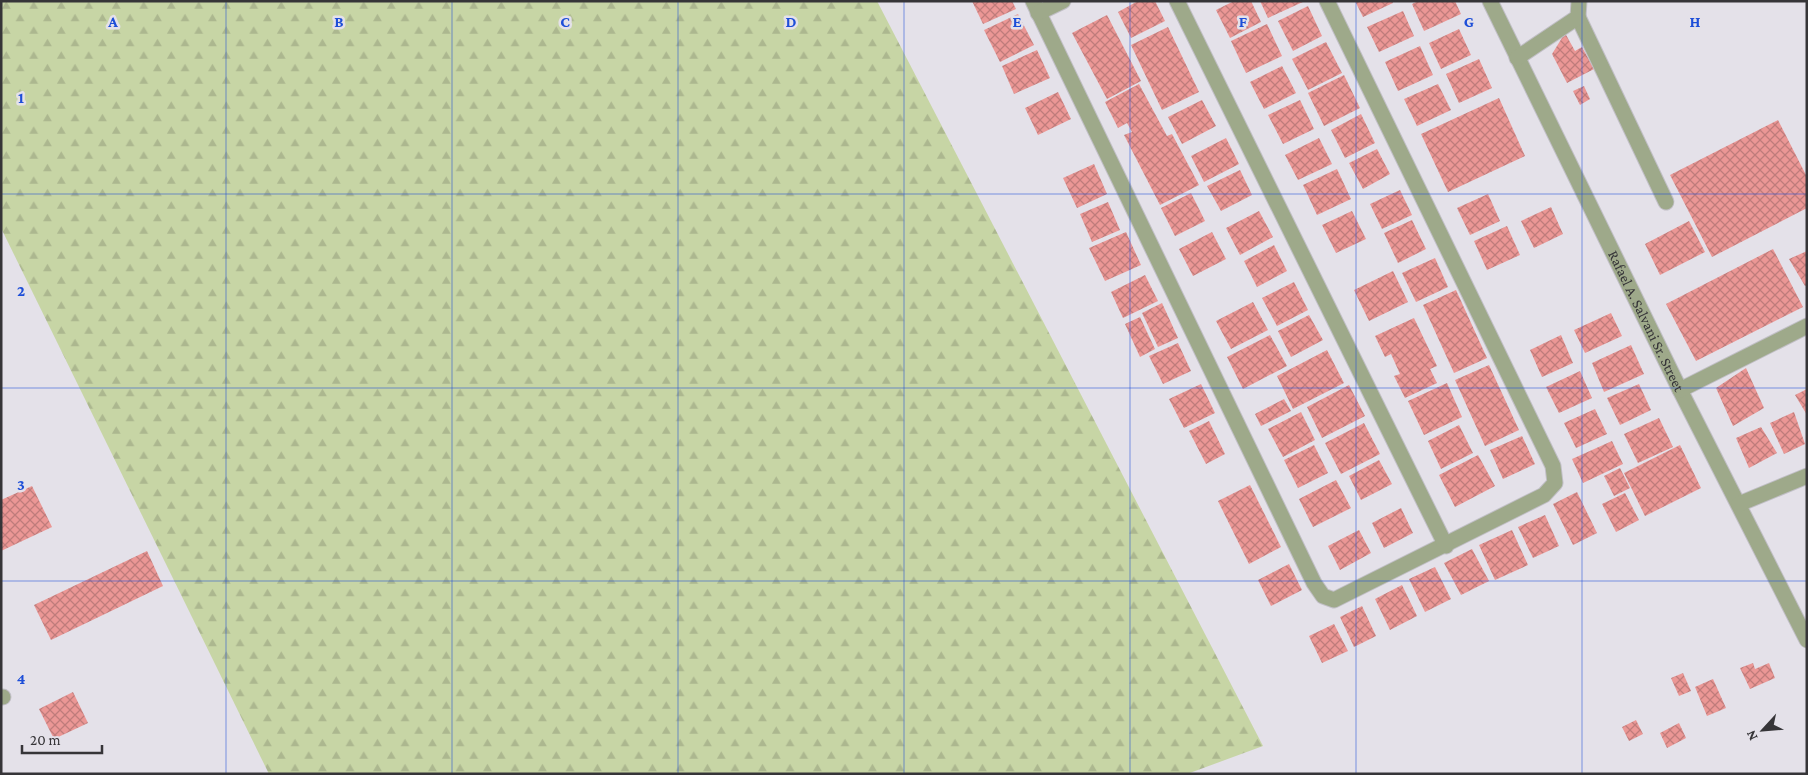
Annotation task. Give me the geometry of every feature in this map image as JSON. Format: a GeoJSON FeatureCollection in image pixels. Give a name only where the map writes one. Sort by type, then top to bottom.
{"type":"FeatureCollection","features":[{"type":"Feature","properties":{"kind":"street"},"geometry":{"type":"LineString","coordinates":[[1063,1],[1035,7],[1314,583],[1323,596],[1334,600],[1446,546],[1544,495],[1555,483],[1553,466],[1327,1]]}},
{"type":"Feature","properties":{"kind":"street"},"geometry":{"type":"LineString","coordinates":[[1177,1],[1446,546]]}},
{"type":"Feature","properties":{"kind":"street","name":"Rafael A. Salvani Sr. Street"},"geometry":{"type":"LineString","coordinates":[[1490,1],[1680,390],[1807,640]]}},
{"type":"Feature","properties":{"kind":"street"},"geometry":{"type":"LineString","coordinates":[[1579,1],[1578,17],[1666,202]]}},
{"type":"Feature","properties":{"kind":"street"},"geometry":{"type":"LineString","coordinates":[[1518,58],[1578,17]]}},
{"type":"Feature","properties":{"kind":"street"},"geometry":{"type":"LineString","coordinates":[[1680,390],[1807,326]]}},
{"type":"Feature","properties":{"kind":"street"},"geometry":{"type":"LineString","coordinates":[[1739,504],[1807,476]]}},
{"type":"Feature","properties":{"kind":"green space"},"geometry":{"type":"Polygon","coordinates":[[[1,1],[877,1],[1263,746],[1187,774],[269,774],[1,228],[1,1]]]}},
{"type":"Feature","properties":{"kind":"building"},"geometry":{"type":"Polygon","coordinates":[[[972,1],[1012,1],[1016,9],[983,24],[972,1]]]}},
{"type":"Feature","properties":{"kind":"building"},"geometry":{"type":"Polygon","coordinates":[[[1138,1],[1155,1],[1165,21],[1131,38],[1118,12],[1138,1]]]}},
{"type":"Feature","properties":{"kind":"building"},"geometry":{"type":"Polygon","coordinates":[[[1234,1],[1251,1],[1261,22],[1230,38],[1216,10],[1234,1]]]}},
{"type":"Feature","properties":{"kind":"building"},"geometry":{"type":"Polygon","coordinates":[[[1260,1],[1305,1],[1268,18],[1260,1]]]}},
{"type":"Feature","properties":{"kind":"building"},"geometry":{"type":"Polygon","coordinates":[[[1355,1],[1392,1],[1393,3],[1363,17],[1355,1]]]}},
{"type":"Feature","properties":{"kind":"building"},"geometry":{"type":"Polygon","coordinates":[[[1418,1],[1455,1],[1461,14],[1424,31],[1412,4],[1418,1]]]}},
{"type":"Feature","properties":{"kind":"building"},"geometry":{"type":"Polygon","coordinates":[[[1308,6],[1322,36],[1293,51],[1278,21],[1308,6]]]}},
{"type":"Feature","properties":{"kind":"building"},"geometry":{"type":"Polygon","coordinates":[[[1403,11],[1414,36],[1379,52],[1367,27],[1403,11]]]}},
{"type":"Feature","properties":{"kind":"building"},"geometry":{"type":"Polygon","coordinates":[[[1018,14],[1034,45],[1000,62],[984,30],[1018,14]]]}},
{"type":"Feature","properties":{"kind":"building"},"geometry":{"type":"Polygon","coordinates":[[[1107,15],[1141,81],[1107,99],[1072,33],[1107,15]]]}},
{"type":"Feature","properties":{"kind":"building"},"geometry":{"type":"Polygon","coordinates":[[[1267,24],[1282,56],[1246,73],[1231,41],[1267,24]]]}},
{"type":"Feature","properties":{"kind":"building"},"geometry":{"type":"Polygon","coordinates":[[[1168,27],[1199,92],[1162,110],[1131,45],[1168,27]]]}},
{"type":"Feature","properties":{"kind":"building"},"geometry":{"type":"Polygon","coordinates":[[[1459,29],[1471,55],[1441,69],[1429,43],[1459,29]]]}},
{"type":"Feature","properties":{"kind":"building"},"geometry":{"type":"Polygon","coordinates":[[[1565,33],[1575,51],[1582,47],[1594,69],[1567,83],[1552,54],[1565,33]]]}},
{"type":"Feature","properties":{"kind":"building"},"geometry":{"type":"Polygon","coordinates":[[[1326,42],[1342,73],[1308,90],[1292,59],[1326,42]]]}},
{"type":"Feature","properties":{"kind":"building"},"geometry":{"type":"Polygon","coordinates":[[[1420,46],[1433,75],[1398,91],[1385,62],[1420,46]]]}},
{"type":"Feature","properties":{"kind":"building"},"geometry":{"type":"Polygon","coordinates":[[[1037,50],[1050,78],[1014,94],[1002,66],[1037,50]]]}},
{"type":"Feature","properties":{"kind":"building"},"geometry":{"type":"Polygon","coordinates":[[[1479,59],[1492,88],[1459,103],[1446,74],[1479,59]]]}},
{"type":"Feature","properties":{"kind":"building"},"geometry":{"type":"Polygon","coordinates":[[[1282,66],[1296,93],[1264,109],[1250,82],[1282,66]]]}},
{"type":"Feature","properties":{"kind":"building"},"geometry":{"type":"Polygon","coordinates":[[[1344,75],[1360,108],[1324,126],[1308,93],[1344,75]]]}},
{"type":"Feature","properties":{"kind":"building"},"geometry":{"type":"Polygon","coordinates":[[[1139,84],[1167,136],[1172,134],[1199,185],[1160,205],[1124,135],[1132,132],[1127,123],[1118,128],[1105,102],[1139,84]]]}},
{"type":"Feature","properties":{"kind":"building"},"geometry":{"type":"Polygon","coordinates":[[[1438,84],[1451,110],[1417,126],[1404,99],[1438,84]]]}},
{"type":"Feature","properties":{"kind":"building"},"geometry":{"type":"Polygon","coordinates":[[[1584,86],[1590,99],[1580,105],[1573,91],[1584,86]]]}},
{"type":"Feature","properties":{"kind":"building"},"geometry":{"type":"Polygon","coordinates":[[[1058,92],[1071,119],[1038,135],[1025,108],[1058,92]]]}},
{"type":"Feature","properties":{"kind":"building"},"geometry":{"type":"Polygon","coordinates":[[[1499,98],[1525,156],[1448,192],[1421,134],[1499,98]]]}},
{"type":"Feature","properties":{"kind":"building"},"geometry":{"type":"Polygon","coordinates":[[[1202,100],[1216,126],[1182,144],[1168,117],[1202,100]]]}},
{"type":"Feature","properties":{"kind":"building"},"geometry":{"type":"Polygon","coordinates":[[[1300,100],[1314,129],[1283,144],[1268,115],[1300,100]]]}},
{"type":"Feature","properties":{"kind":"building"},"geometry":{"type":"Polygon","coordinates":[[[1361,114],[1375,143],[1345,158],[1331,130],[1361,114]]]}},
{"type":"Feature","properties":{"kind":"building"},"geometry":{"type":"Polygon","coordinates":[[[1778,120],[1807,177],[1807,208],[1712,257],[1670,175],[1778,120]]]}},
{"type":"Feature","properties":{"kind":"building"},"geometry":{"type":"Polygon","coordinates":[[[1226,138],[1239,164],[1204,182],[1191,156],[1226,138]]]}},
{"type":"Feature","properties":{"kind":"building"},"geometry":{"type":"Polygon","coordinates":[[[1319,138],[1332,164],[1298,180],[1285,155],[1319,138]]]}},
{"type":"Feature","properties":{"kind":"building"},"geometry":{"type":"Polygon","coordinates":[[[1377,149],[1390,174],[1363,189],[1349,163],[1377,149]]]}},
{"type":"Feature","properties":{"kind":"building"},"geometry":{"type":"Polygon","coordinates":[[[1094,164],[1107,194],[1077,208],[1063,178],[1094,164]]]}},
{"type":"Feature","properties":{"kind":"building"},"geometry":{"type":"Polygon","coordinates":[[[1337,169],[1351,199],[1317,215],[1303,185],[1337,169]]]}},
{"type":"Feature","properties":{"kind":"building"},"geometry":{"type":"Polygon","coordinates":[[[1240,170],[1252,195],[1221,211],[1207,186],[1240,170]]]}},
{"type":"Feature","properties":{"kind":"building"},"geometry":{"type":"Polygon","coordinates":[[[1400,190],[1412,215],[1382,229],[1370,204],[1400,190]]]}},
{"type":"Feature","properties":{"kind":"building"},"geometry":{"type":"Polygon","coordinates":[[[1191,193],[1205,221],[1175,236],[1161,208],[1191,193]]]}},
{"type":"Feature","properties":{"kind":"building"},"geometry":{"type":"Polygon","coordinates":[[[1488,194],[1500,221],[1470,235],[1457,208],[1488,194]]]}},
{"type":"Feature","properties":{"kind":"building"},"geometry":{"type":"Polygon","coordinates":[[[1108,202],[1120,230],[1092,242],[1080,214],[1108,202]]]}},
{"type":"Feature","properties":{"kind":"building"},"geometry":{"type":"Polygon","coordinates":[[[1551,207],[1563,234],[1534,248],[1521,221],[1551,207]]]}},
{"type":"Feature","properties":{"kind":"building"},"geometry":{"type":"Polygon","coordinates":[[[1259,211],[1273,237],[1240,255],[1226,228],[1259,211]]]}},
{"type":"Feature","properties":{"kind":"building"},"geometry":{"type":"Polygon","coordinates":[[[1352,211],[1366,239],[1336,253],[1322,225],[1352,211]]]}},
{"type":"Feature","properties":{"kind":"building"},"geometry":{"type":"Polygon","coordinates":[[[1412,220],[1426,249],[1398,263],[1384,233],[1412,220]]]}},
{"type":"Feature","properties":{"kind":"building"},"geometry":{"type":"Polygon","coordinates":[[[1689,221],[1705,252],[1660,275],[1645,244],[1689,221]]]}},
{"type":"Feature","properties":{"kind":"building"},"geometry":{"type":"Polygon","coordinates":[[[1507,226],[1520,255],[1487,270],[1474,241],[1507,226]]]}},
{"type":"Feature","properties":{"kind":"building"},"geometry":{"type":"Polygon","coordinates":[[[1126,232],[1141,265],[1105,281],[1089,248],[1126,232]]]}},
{"type":"Feature","properties":{"kind":"building"},"geometry":{"type":"Polygon","coordinates":[[[1212,232],[1226,259],[1193,276],[1179,249],[1212,232]]]}},
{"type":"Feature","properties":{"kind":"building"},"geometry":{"type":"Polygon","coordinates":[[[1274,245],[1287,271],[1257,287],[1244,261],[1274,245]]]}},
{"type":"Feature","properties":{"kind":"building"},"geometry":{"type":"Polygon","coordinates":[[[1773,249],[1803,307],[1696,361],[1666,304],[1773,249]]]}},
{"type":"Feature","properties":{"kind":"building"},"geometry":{"type":"Polygon","coordinates":[[[1807,251],[1807,285],[1805,286],[1789,259],[1807,251]]]}},
{"type":"Feature","properties":{"kind":"building"},"geometry":{"type":"Polygon","coordinates":[[[1435,258],[1448,287],[1416,302],[1402,273],[1435,258]]]}},
{"type":"Feature","properties":{"kind":"building"},"geometry":{"type":"Polygon","coordinates":[[[1393,271],[1408,302],[1369,321],[1354,290],[1393,271]]]}},
{"type":"Feature","properties":{"kind":"building"},"geometry":{"type":"Polygon","coordinates":[[[1145,275],[1158,301],[1123,318],[1111,292],[1145,275]]]}},
{"type":"Feature","properties":{"kind":"building"},"geometry":{"type":"Polygon","coordinates":[[[1294,282],[1308,310],[1277,326],[1262,298],[1294,282]]]}},
{"type":"Feature","properties":{"kind":"building"},"geometry":{"type":"Polygon","coordinates":[[[1456,290],[1487,358],[1454,373],[1423,305],[1456,290]]]}},
{"type":"Feature","properties":{"kind":"building"},"geometry":{"type":"Polygon","coordinates":[[[1253,302],[1268,330],[1231,349],[1216,321],[1253,302]]]}},
{"type":"Feature","properties":{"kind":"building"},"geometry":{"type":"Polygon","coordinates":[[[1162,303],[1178,338],[1158,347],[1142,313],[1162,303]]]}},
{"type":"Feature","properties":{"kind":"building"},"geometry":{"type":"Polygon","coordinates":[[[1611,313],[1622,336],[1585,353],[1574,330],[1611,313]]]}},
{"type":"Feature","properties":{"kind":"building"},"geometry":{"type":"Polygon","coordinates":[[[1309,315],[1323,340],[1291,357],[1278,331],[1309,315]]]}},
{"type":"Feature","properties":{"kind":"building"},"geometry":{"type":"Polygon","coordinates":[[[1140,317],[1155,349],[1140,357],[1125,324],[1140,317]]]}},
{"type":"Feature","properties":{"kind":"building"},"geometry":{"type":"Polygon","coordinates":[[[1414,318],[1437,366],[1430,369],[1437,383],[1405,398],[1394,376],[1400,374],[1391,354],[1385,357],[1375,336],[1414,318]]]}},
{"type":"Feature","properties":{"kind":"building"},"geometry":{"type":"Polygon","coordinates":[[[1270,335],[1287,366],[1243,389],[1227,357],[1270,335]]]}},
{"type":"Feature","properties":{"kind":"building"},"geometry":{"type":"Polygon","coordinates":[[[1561,335],[1573,363],[1542,377],[1530,350],[1561,335]]]}},
{"type":"Feature","properties":{"kind":"building"},"geometry":{"type":"Polygon","coordinates":[[[1178,343],[1191,371],[1163,384],[1149,356],[1178,343]]]}},
{"type":"Feature","properties":{"kind":"building"},"geometry":{"type":"Polygon","coordinates":[[[1631,345],[1644,374],[1604,392],[1592,363],[1631,345]]]}},
{"type":"Feature","properties":{"kind":"building"},"geometry":{"type":"Polygon","coordinates":[[[1327,350],[1344,383],[1293,409],[1277,376],[1327,350]]]}},
{"type":"Feature","properties":{"kind":"building"},"geometry":{"type":"Polygon","coordinates":[[[1489,365],[1519,430],[1485,446],[1455,380],[1489,365]]]}},
{"type":"Feature","properties":{"kind":"building"},"geometry":{"type":"Polygon","coordinates":[[[1746,368],[1764,408],[1733,426],[1716,388],[1746,368]]]}},
{"type":"Feature","properties":{"kind":"building"},"geometry":{"type":"Polygon","coordinates":[[[1580,371],[1592,398],[1559,413],[1546,387],[1580,371]]]}},
{"type":"Feature","properties":{"kind":"building"},"geometry":{"type":"Polygon","coordinates":[[[1447,383],[1462,417],[1424,435],[1408,401],[1447,383]]]}},
{"type":"Feature","properties":{"kind":"building"},"geometry":{"type":"Polygon","coordinates":[[[1201,384],[1215,413],[1184,428],[1169,399],[1201,384]]]}},
{"type":"Feature","properties":{"kind":"building"},"geometry":{"type":"Polygon","coordinates":[[[1639,384],[1651,410],[1620,425],[1607,398],[1639,384]]]}},
{"type":"Feature","properties":{"kind":"building"},"geometry":{"type":"Polygon","coordinates":[[[1349,385],[1365,416],[1322,438],[1307,407],[1349,385]]]}},
{"type":"Feature","properties":{"kind":"building"},"geometry":{"type":"Polygon","coordinates":[[[1807,389],[1807,415],[1795,395],[1807,389]]]}},
{"type":"Feature","properties":{"kind":"building"},"geometry":{"type":"Polygon","coordinates":[[[1284,399],[1291,411],[1261,426],[1255,414],[1284,399]]]}},
{"type":"Feature","properties":{"kind":"building"},"geometry":{"type":"Polygon","coordinates":[[[1595,409],[1607,434],[1576,448],[1564,423],[1595,409]]]}},
{"type":"Feature","properties":{"kind":"building"},"geometry":{"type":"Polygon","coordinates":[[[1301,412],[1315,440],[1283,457],[1268,429],[1301,412]]]}},
{"type":"Feature","properties":{"kind":"building"},"geometry":{"type":"Polygon","coordinates":[[[1794,412],[1805,444],[1784,454],[1770,423],[1794,412]]]}},
{"type":"Feature","properties":{"kind":"building"},"geometry":{"type":"Polygon","coordinates":[[[1659,418],[1673,447],[1638,463],[1624,434],[1659,418]]]}},
{"type":"Feature","properties":{"kind":"building"},"geometry":{"type":"Polygon","coordinates":[[[1209,421],[1225,454],[1206,464],[1189,431],[1209,421]]]}},
{"type":"Feature","properties":{"kind":"building"},"geometry":{"type":"Polygon","coordinates":[[[1364,423],[1380,454],[1341,474],[1325,443],[1364,423]]]}},
{"type":"Feature","properties":{"kind":"building"},"geometry":{"type":"Polygon","coordinates":[[[1459,425],[1473,453],[1441,469],[1428,441],[1459,425]]]}},
{"type":"Feature","properties":{"kind":"building"},"geometry":{"type":"Polygon","coordinates":[[[1761,427],[1777,453],[1749,468],[1736,438],[1761,427]]]}},
{"type":"Feature","properties":{"kind":"building"},"geometry":{"type":"Polygon","coordinates":[[[1522,436],[1535,464],[1503,479],[1490,450],[1522,436]]]}},
{"type":"Feature","properties":{"kind":"building"},"geometry":{"type":"Polygon","coordinates":[[[1612,441],[1623,464],[1583,483],[1572,459],[1612,441]]]}},
{"type":"Feature","properties":{"kind":"building"},"geometry":{"type":"Polygon","coordinates":[[[1314,445],[1328,473],[1298,488],[1284,460],[1314,445]]]}},
{"type":"Feature","properties":{"kind":"building"},"geometry":{"type":"Polygon","coordinates":[[[1680,445],[1701,488],[1645,516],[1624,473],[1680,445]]]}},
{"type":"Feature","properties":{"kind":"building"},"geometry":{"type":"Polygon","coordinates":[[[1478,455],[1495,486],[1455,507],[1439,475],[1478,455]]]}},
{"type":"Feature","properties":{"kind":"building"},"geometry":{"type":"Polygon","coordinates":[[[1379,460],[1392,484],[1361,500],[1349,476],[1379,460]]]}},
{"type":"Feature","properties":{"kind":"building"},"geometry":{"type":"Polygon","coordinates":[[[1620,468],[1630,488],[1614,496],[1604,476],[1620,468]]]}},
{"type":"Feature","properties":{"kind":"building"},"geometry":{"type":"Polygon","coordinates":[[[1336,480],[1351,508],[1313,527],[1299,499],[1336,480]]]}},
{"type":"Feature","properties":{"kind":"building"},"geometry":{"type":"Polygon","coordinates":[[[1250,485],[1281,547],[1249,564],[1218,501],[1250,485]]]}},
{"type":"Feature","properties":{"kind":"building"},"geometry":{"type":"Polygon","coordinates":[[[32,486],[52,527],[1,551],[1,500],[32,486]]]}},
{"type":"Feature","properties":{"kind":"building"},"geometry":{"type":"Polygon","coordinates":[[[1577,492],[1597,533],[1573,545],[1553,504],[1577,492]]]}},
{"type":"Feature","properties":{"kind":"building"},"geometry":{"type":"Polygon","coordinates":[[[1625,493],[1639,520],[1616,532],[1602,504],[1625,493]]]}},
{"type":"Feature","properties":{"kind":"building"},"geometry":{"type":"Polygon","coordinates":[[[1401,508],[1413,533],[1384,548],[1372,523],[1401,508]]]}},
{"type":"Feature","properties":{"kind":"building"},"geometry":{"type":"Polygon","coordinates":[[[1545,515],[1559,546],[1533,558],[1518,527],[1545,515]]]}},
{"type":"Feature","properties":{"kind":"building"},"geometry":{"type":"Polygon","coordinates":[[[1359,530],[1371,553],[1340,570],[1328,546],[1359,530]]]}},
{"type":"Feature","properties":{"kind":"building"},"geometry":{"type":"Polygon","coordinates":[[[1512,530],[1528,565],[1495,580],[1479,545],[1512,530]]]}},
{"type":"Feature","properties":{"kind":"building"},"geometry":{"type":"Polygon","coordinates":[[[1472,549],[1489,581],[1461,595],[1444,563],[1472,549]]]}},
{"type":"Feature","properties":{"kind":"building"},"geometry":{"type":"Polygon","coordinates":[[[147,551],[163,586],[51,640],[34,605],[147,551]]]}},
{"type":"Feature","properties":{"kind":"building"},"geometry":{"type":"Polygon","coordinates":[[[1289,564],[1302,590],[1271,606],[1258,580],[1289,564]]]}},
{"type":"Feature","properties":{"kind":"building"},"geometry":{"type":"Polygon","coordinates":[[[1435,567],[1451,599],[1425,612],[1409,579],[1435,567]]]}},
{"type":"Feature","properties":{"kind":"building"},"geometry":{"type":"Polygon","coordinates":[[[1402,585],[1417,616],[1390,630],[1375,599],[1402,585]]]}},
{"type":"Feature","properties":{"kind":"building"},"geometry":{"type":"Polygon","coordinates":[[[1362,606],[1376,636],[1354,647],[1340,617],[1362,606]]]}},
{"type":"Feature","properties":{"kind":"building"},"geometry":{"type":"Polygon","coordinates":[[[1334,624],[1348,651],[1322,663],[1309,636],[1334,624]]]}},
{"type":"Feature","properties":{"kind":"building"},"geometry":{"type":"Polygon","coordinates":[[[1753,663],[1755,669],[1769,663],[1775,678],[1750,689],[1740,668],[1753,663]]]}},
{"type":"Feature","properties":{"kind":"building"},"geometry":{"type":"Polygon","coordinates":[[[1683,673],[1691,691],[1679,696],[1671,678],[1683,673]]]}},
{"type":"Feature","properties":{"kind":"building"},"geometry":{"type":"Polygon","coordinates":[[[1713,679],[1726,708],[1707,716],[1695,687],[1713,679]]]}},
{"type":"Feature","properties":{"kind":"building"},"geometry":{"type":"Polygon","coordinates":[[[73,692],[88,723],[54,739],[39,709],[73,692]]]}},
{"type":"Feature","properties":{"kind":"building"},"geometry":{"type":"Polygon","coordinates":[[[1636,720],[1643,734],[1629,741],[1622,727],[1636,720]]]}},
{"type":"Feature","properties":{"kind":"building"},"geometry":{"type":"Polygon","coordinates":[[[1679,723],[1686,738],[1667,748],[1660,733],[1679,723]]]}}]}
